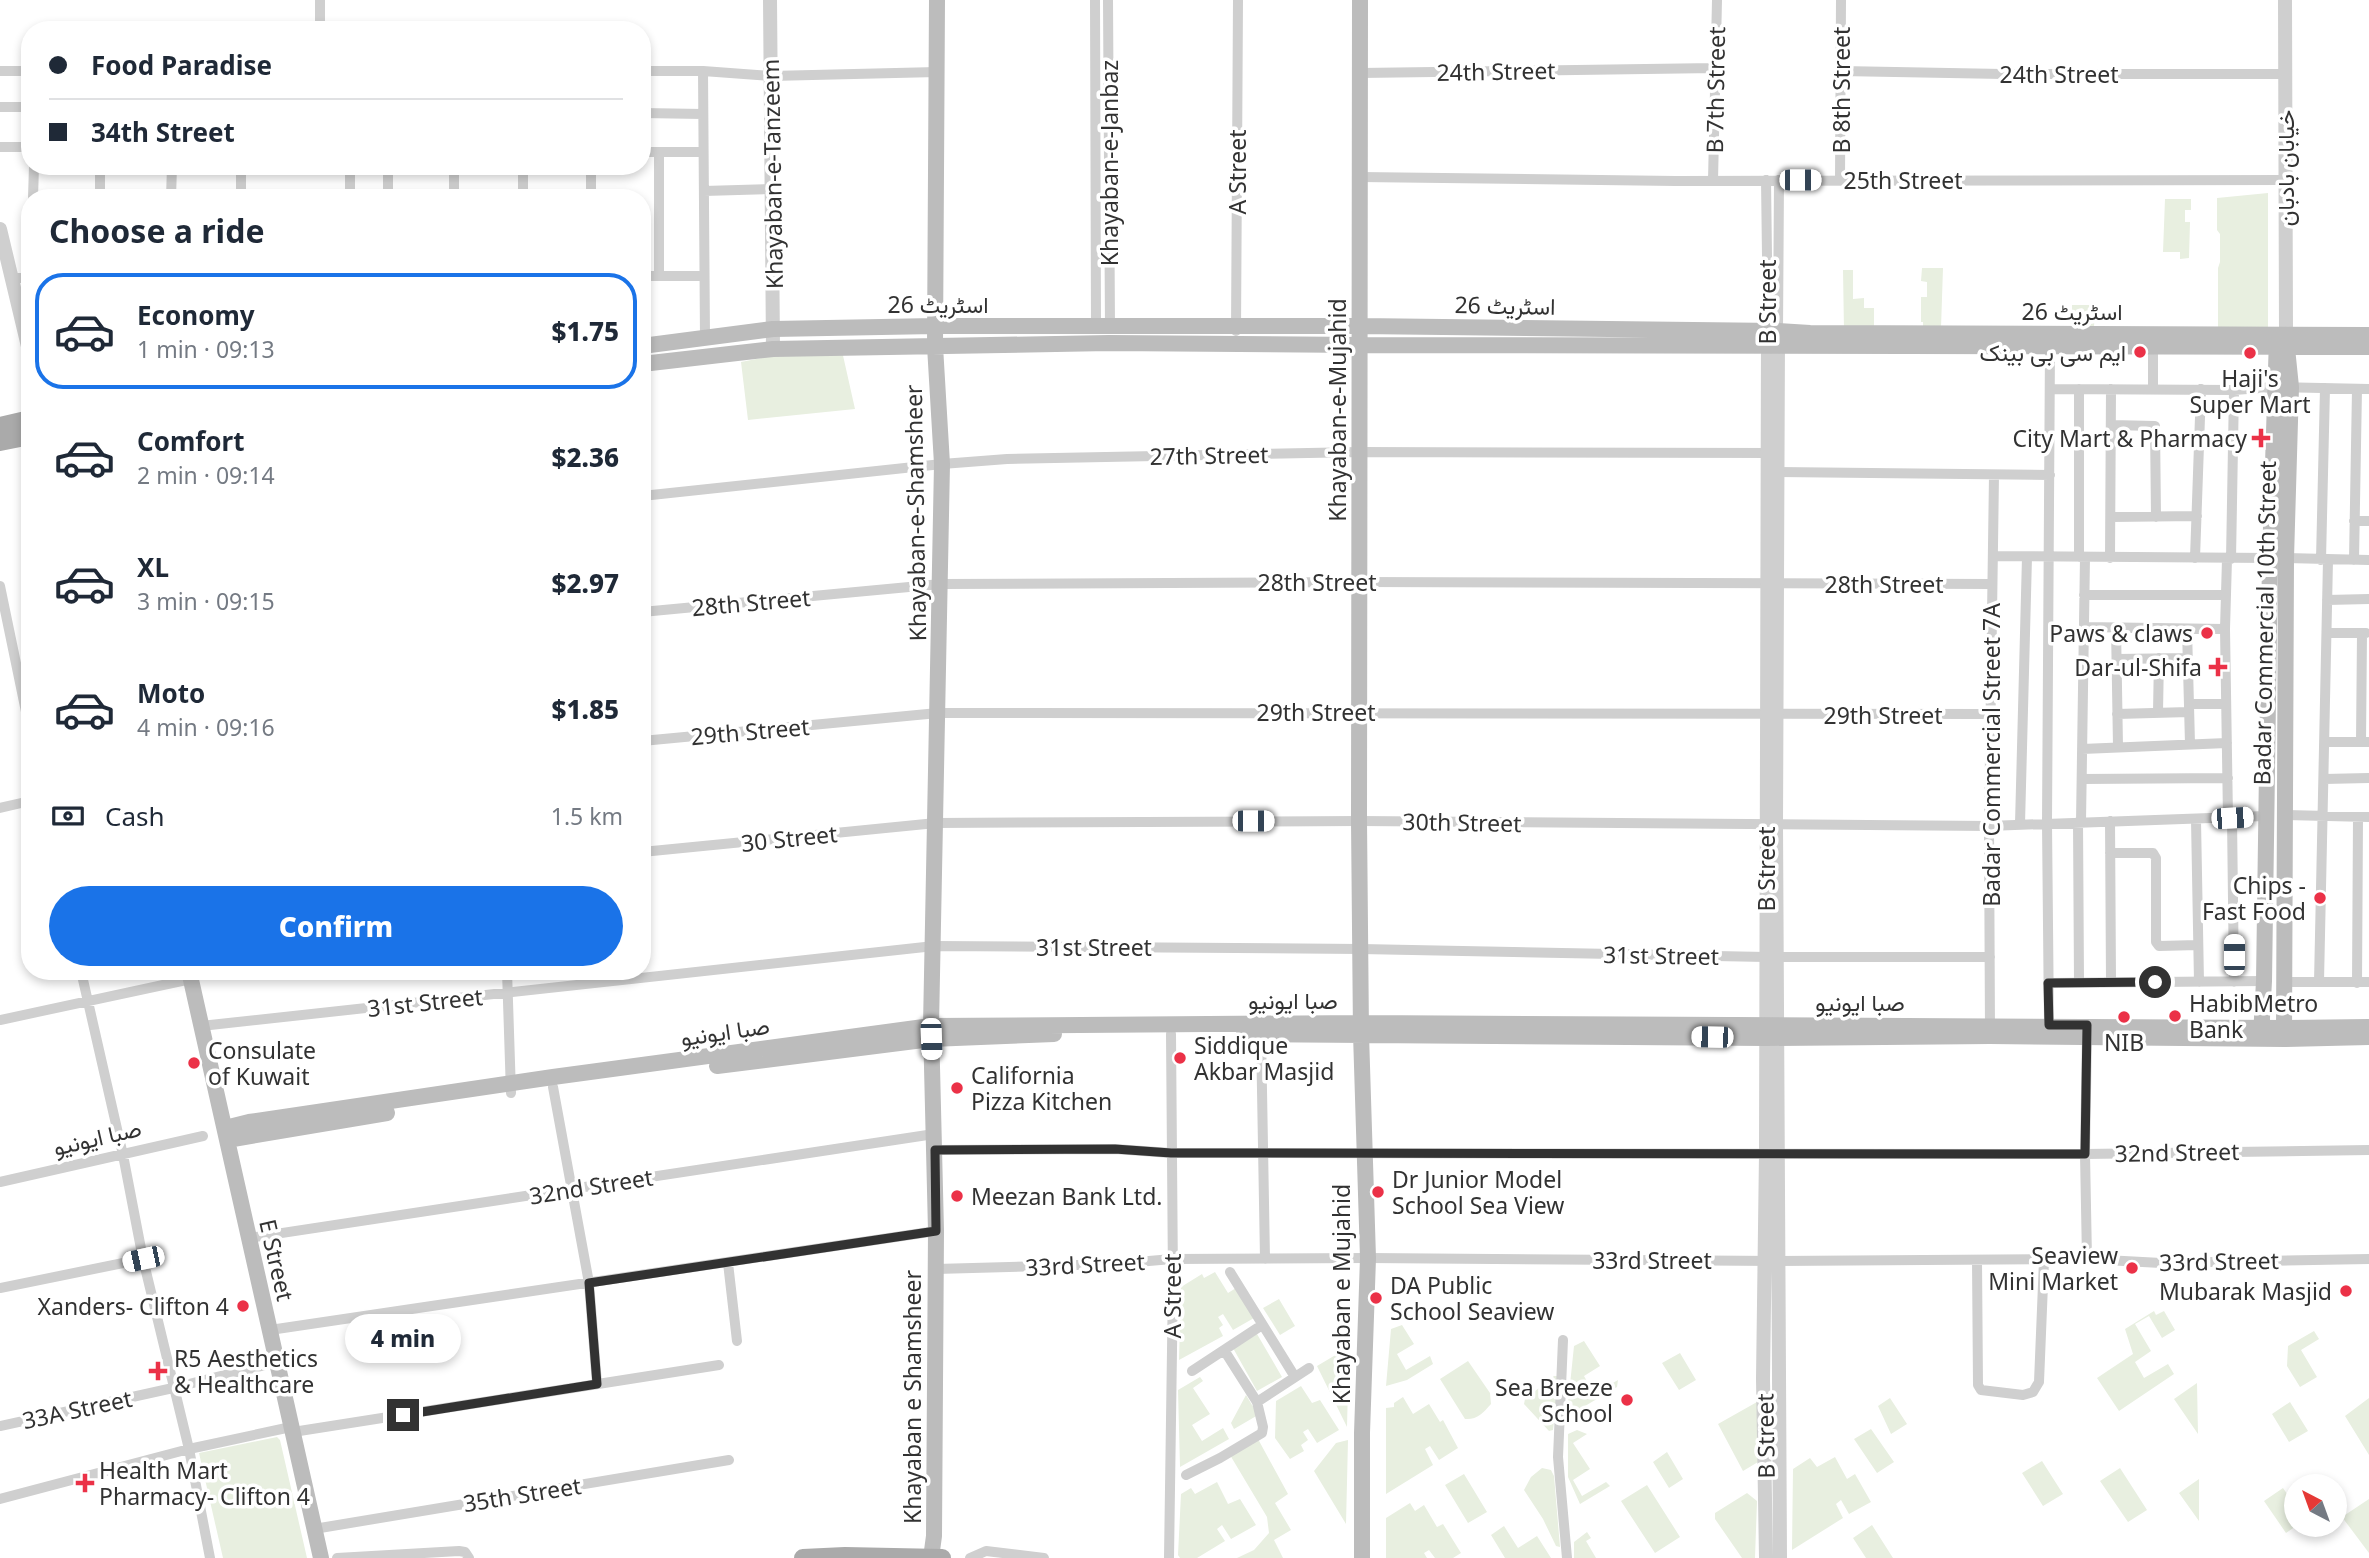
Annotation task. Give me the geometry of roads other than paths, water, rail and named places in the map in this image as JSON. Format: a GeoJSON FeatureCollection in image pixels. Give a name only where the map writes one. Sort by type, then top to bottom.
{"type":"FeatureCollection","features":[{"type":"Feature","properties":{"kind":"main road","name":"Khayaban-e-Shamsheer"},"geometry":{"type":"LineString","coordinates":[[931,1032],[942,464],[935,346],[937,0]]}},
{"type":"Feature","properties":{"kind":"main road","name":"Khayaban-e-Mujahid"},"geometry":{"type":"LineString","coordinates":[[1359,821],[1360,0]]}},
{"type":"Feature","properties":{"kind":"main road","name":"اسٹریٹ 26"},"geometry":{"type":"LineString","coordinates":[[651,345],[773,329],[935,326],[1360,326],[2050,345],[2153,341]]}},
{"type":"Feature","properties":{"kind":"main road","name":"اسٹریٹ 26"},"geometry":{"type":"LineString","coordinates":[[651,363],[773,349],[1109,343],[1360,345],[1773,338],[1810,333],[2153,341],[2281,341],[2369,346]]}},
{"type":"Feature","properties":{"kind":"main road","name":"اسٹریٹ 26"},"geometry":{"type":"LineString","coordinates":[[2281,341],[2369,335]]}},
{"type":"Feature","properties":{"kind":"main road","name":"Badar Commercial 10th Street"},"geometry":{"type":"LineString","coordinates":[[2261,1033],[2265,816],[2278,558],[2283,387],[2281,341]]}},
{"type":"Feature","properties":{"kind":"main road"},"geometry":{"type":"LineString","coordinates":[[0,426],[21,421]]}},
{"type":"Feature","properties":{"kind":"main road"},"geometry":{"type":"LineString","coordinates":[[0,442],[21,438]]}},
{"type":"Feature","properties":{"kind":"main road","name":"Badar Commercial 10th Street"},"geometry":{"type":"LineString","coordinates":[[2278,558],[2284,816],[2284,1034]]}},
{"type":"Feature","properties":{"kind":"main road","name":"Khayaban e Mujahid"},"geometry":{"type":"LineString","coordinates":[[1359,821],[1363,1152],[1368,1258],[1362,1433],[1362,1558]]}},
{"type":"Feature","properties":{"kind":"main road","name":"E Street"},"geometry":{"type":"LineString","coordinates":[[191,980],[321,1558]]}},
{"type":"Feature","properties":{"kind":"main road","name":"صبا ایونیو"},"geometry":{"type":"LineString","coordinates":[[1990,1031],[2049,1025],[2087,1031]]}},
{"type":"Feature","properties":{"kind":"main road","name":"صبا ایونیو"},"geometry":{"type":"LineString","coordinates":[[2284,1034],[2369,1027]]}},
{"type":"Feature","properties":{"kind":"main road","name":"صبا ایونیو"},"geometry":{"type":"LineString","coordinates":[[510,1088],[553,1087],[931,1032],[1261,1034],[1361,1029]]}},
{"type":"Feature","properties":{"kind":"main road","name":"صبا ایونیو"},"geometry":{"type":"LineString","coordinates":[[226,1134],[510,1088],[931,1032],[1361,1029],[2087,1031],[2369,1037]]}},
{"type":"Feature","properties":{"kind":"main road","name":"Khayaban e Shamsheer"},"geometry":{"type":"LineString","coordinates":[[931,1032],[936,1231],[935,1558]]}},
{"type":"Feature","properties":{"kind":"main road"},"geometry":{"type":"LineString","coordinates":[[803,1558],[935,1558]]}},
{"type":"Feature","properties":{"kind":"street"},"geometry":{"type":"LineString","coordinates":[[320,0],[320,21]]}},
{"type":"Feature","properties":{"kind":"street","name":"Khayaban-e-Tanzeem"},"geometry":{"type":"LineString","coordinates":[[770,0],[773,349]]}},
{"type":"Feature","properties":{"kind":"street","name":"Khayaban-e-Janbaz"},"geometry":{"type":"LineString","coordinates":[[1096,0],[1103,327]]}},
{"type":"Feature","properties":{"kind":"street","name":"Khayaban-e-Janbaz"},"geometry":{"type":"LineString","coordinates":[[1103,327],[1108,0]]}},
{"type":"Feature","properties":{"kind":"street","name":"A Street"},"geometry":{"type":"LineString","coordinates":[[1236,344],[1238,0]]}},
{"type":"Feature","properties":{"kind":"street","name":"B 7th Street"},"geometry":{"type":"LineString","coordinates":[[1713,181],[1717,0]]}},
{"type":"Feature","properties":{"kind":"street","name":"B 8th Street"},"geometry":{"type":"LineString","coordinates":[[1840,180],[1841,0]]}},
{"type":"Feature","properties":{"kind":"street","name":"خیابان بادبان"},"geometry":{"type":"LineString","coordinates":[[2276,0],[2281,74],[2281,341]]}},
{"type":"Feature","properties":{"kind":"street","name":"خیابان بادبان"},"geometry":{"type":"LineString","coordinates":[[2281,74],[2285,0]]}},
{"type":"Feature","properties":{"kind":"street","name":"24th Street"},"geometry":{"type":"LineString","coordinates":[[1360,73],[1715,68]]}},
{"type":"Feature","properties":{"kind":"street"},"geometry":{"type":"LineString","coordinates":[[0,71],[21,71]]}},
{"type":"Feature","properties":{"kind":"street"},"geometry":{"type":"LineString","coordinates":[[651,71],[703,71],[771,76],[937,72]]}},
{"type":"Feature","properties":{"kind":"street"},"geometry":{"type":"LineString","coordinates":[[651,339],[705,336],[703,71]]}},
{"type":"Feature","properties":{"kind":"street","name":"24th Street"},"geometry":{"type":"LineString","coordinates":[[1841,71],[2281,74]]}},
{"type":"Feature","properties":{"kind":"street"},"geometry":{"type":"LineString","coordinates":[[0,107],[21,107]]}},
{"type":"Feature","properties":{"kind":"street"},"geometry":{"type":"LineString","coordinates":[[651,113],[703,114]]}},
{"type":"Feature","properties":{"kind":"street"},"geometry":{"type":"LineString","coordinates":[[0,147],[21,147]]}},
{"type":"Feature","properties":{"kind":"street"},"geometry":{"type":"LineString","coordinates":[[651,152],[703,152]]}},
{"type":"Feature","properties":{"kind":"street"},"geometry":{"type":"LineString","coordinates":[[659,152],[659,276]]}},
{"type":"Feature","properties":{"kind":"street","name":"25th Street"},"geometry":{"type":"LineString","coordinates":[[1360,177],[1713,181],[2282,180]]}},
{"type":"Feature","properties":{"kind":"street","name":"B Street"},"geometry":{"type":"LineString","coordinates":[[1766,180],[1773,338]]}},
{"type":"Feature","properties":{"kind":"street","name":"B Street"},"geometry":{"type":"LineString","coordinates":[[1766,1558],[1763,1379],[1770,1261],[1772,1153],[1770,825],[1773,338],[1779,180]]}},
{"type":"Feature","properties":{"kind":"street"},"geometry":{"type":"LineString","coordinates":[[704,191],[772,190]]}},
{"type":"Feature","properties":{"kind":"street"},"geometry":{"type":"LineString","coordinates":[[0,229],[21,318]]}},
{"type":"Feature","properties":{"kind":"street"},"geometry":{"type":"LineString","coordinates":[[651,276],[704,276]]}},
{"type":"Feature","properties":{"kind":"street"},"geometry":{"type":"LineString","coordinates":[[11,278],[21,278]]}},
{"type":"Feature","properties":{"kind":"street"},"geometry":{"type":"LineString","coordinates":[[2153,341],[2154,389]]}},
{"type":"Feature","properties":{"kind":"street"},"geometry":{"type":"LineString","coordinates":[[2049,1025],[2047,823],[2050,345]]}},
{"type":"Feature","properties":{"kind":"street"},"geometry":{"type":"LineString","coordinates":[[2319,982],[2327,633],[2325,388]]}},
{"type":"Feature","properties":{"kind":"street"},"geometry":{"type":"LineString","coordinates":[[2050,389],[2369,389]]}},
{"type":"Feature","properties":{"kind":"street"},"geometry":{"type":"LineString","coordinates":[[2079,389],[2084,595],[2079,982]]}},
{"type":"Feature","properties":{"kind":"street"},"geometry":{"type":"LineString","coordinates":[[2110,558],[2111,389]]}},
{"type":"Feature","properties":{"kind":"street"},"geometry":{"type":"LineString","coordinates":[[2195,558],[2200,389]]}},
{"type":"Feature","properties":{"kind":"street"},"geometry":{"type":"LineString","coordinates":[[2354,560],[2357,389]]}},
{"type":"Feature","properties":{"kind":"street"},"geometry":{"type":"LineString","coordinates":[[2234,390],[2229,559],[2225,595],[2234,982]]}},
{"type":"Feature","properties":{"kind":"street"},"geometry":{"type":"LineString","coordinates":[[2111,425],[2155,426],[2156,517]]}},
{"type":"Feature","properties":{"kind":"street"},"geometry":{"type":"LineString","coordinates":[[2356,430],[2369,430]]}},
{"type":"Feature","properties":{"kind":"street","name":"27th Street"},"geometry":{"type":"LineString","coordinates":[[651,495],[1007,459],[1359,452],[1773,453]]}},
{"type":"Feature","properties":{"kind":"street","name":"B Street"},"geometry":{"type":"LineString","coordinates":[[1773,453],[1778,472],[1773,583]]}},
{"type":"Feature","properties":{"kind":"street"},"geometry":{"type":"LineString","coordinates":[[1778,472],[2050,475]]}},
{"type":"Feature","properties":{"kind":"street","name":"Badar Commercial Street 7A"},"geometry":{"type":"LineString","coordinates":[[1990,1031],[1989,826],[1994,475]]}},
{"type":"Feature","properties":{"kind":"street"},"geometry":{"type":"LineString","coordinates":[[2111,517],[2197,516]]}},
{"type":"Feature","properties":{"kind":"street"},"geometry":{"type":"LineString","coordinates":[[2354,521],[2369,521]]}},
{"type":"Feature","properties":{"kind":"street"},"geometry":{"type":"LineString","coordinates":[[1993,556],[2369,560]]}},
{"type":"Feature","properties":{"kind":"street"},"geometry":{"type":"LineString","coordinates":[[2020,824],[2027,557]]}},
{"type":"Feature","properties":{"kind":"street","name":"28th Street"},"geometry":{"type":"LineString","coordinates":[[651,611],[941,584],[1992,584]]}},
{"type":"Feature","properties":{"kind":"street"},"geometry":{"type":"LineString","coordinates":[[0,586],[21,688]]}},
{"type":"Feature","properties":{"kind":"street"},"geometry":{"type":"LineString","coordinates":[[2084,595],[2225,595]]}},
{"type":"Feature","properties":{"kind":"street"},"geometry":{"type":"LineString","coordinates":[[2327,600],[2369,599]]}},
{"type":"Feature","properties":{"kind":"street"},"geometry":{"type":"LineString","coordinates":[[2084,627],[2225,629]]}},
{"type":"Feature","properties":{"kind":"street"},"geometry":{"type":"LineString","coordinates":[[2116,627],[2118,747]]}},
{"type":"Feature","properties":{"kind":"street"},"geometry":{"type":"LineString","coordinates":[[2187,629],[2190,744]]}},
{"type":"Feature","properties":{"kind":"street"},"geometry":{"type":"LineString","coordinates":[[2325,742],[2365,742],[2366,633],[2327,633]]}},
{"type":"Feature","properties":{"kind":"street"},"geometry":{"type":"LineString","coordinates":[[2117,659],[2188,657]]}},
{"type":"Feature","properties":{"kind":"street"},"geometry":{"type":"LineString","coordinates":[[2158,712],[2159,658]]}},
{"type":"Feature","properties":{"kind":"street"},"geometry":{"type":"LineString","coordinates":[[2117,713],[2158,712],[2226,704]]}},
{"type":"Feature","properties":{"kind":"street","name":"29th Street"},"geometry":{"type":"LineString","coordinates":[[651,740],[938,713],[1991,715]]}},
{"type":"Feature","properties":{"kind":"street"},"geometry":{"type":"LineString","coordinates":[[2082,749],[2227,743]]}},
{"type":"Feature","properties":{"kind":"street"},"geometry":{"type":"LineString","coordinates":[[2082,779],[2228,778]]}},
{"type":"Feature","properties":{"kind":"street"},"geometry":{"type":"LineString","coordinates":[[2324,779],[2369,778]]}},
{"type":"Feature","properties":{"kind":"street"},"geometry":{"type":"LineString","coordinates":[[0,808],[21,803]]}},
{"type":"Feature","properties":{"kind":"street","name":"30th Street"},"geometry":{"type":"LineString","coordinates":[[936,823],[1359,821],[1989,826],[2265,816]]}},
{"type":"Feature","properties":{"kind":"street"},"geometry":{"type":"LineString","coordinates":[[2284,816],[2363,817],[2357,982]]}},
{"type":"Feature","properties":{"kind":"street"},"geometry":{"type":"LineString","coordinates":[[2196,820],[2199,982]]}},
{"type":"Feature","properties":{"kind":"street"},"geometry":{"type":"LineString","coordinates":[[2110,821],[2111,982]]}},
{"type":"Feature","properties":{"kind":"street","name":"30 Street"},"geometry":{"type":"LineString","coordinates":[[651,851],[936,823]]}},
{"type":"Feature","properties":{"kind":"street"},"geometry":{"type":"LineString","coordinates":[[2110,853],[2153,853],[2156,858],[2156,942],[2159,946],[2198,945]]}},
{"type":"Feature","properties":{"kind":"street","name":"31st Street"},"geometry":{"type":"LineString","coordinates":[[651,977],[933,946],[1361,949],[1772,957],[1990,957]]}},
{"type":"Feature","properties":{"kind":"street"},"geometry":{"type":"LineString","coordinates":[[83,980],[123,1155],[143,1259],[189,1449],[210,1558]]}},
{"type":"Feature","properties":{"kind":"street"},"geometry":{"type":"LineString","coordinates":[[0,1020],[170,980]]}},
{"type":"Feature","properties":{"kind":"street"},"geometry":{"type":"LineString","coordinates":[[507,980],[510,1088]]}},
{"type":"Feature","properties":{"kind":"street","name":"31st Street"},"geometry":{"type":"LineString","coordinates":[[201,1026],[626,980]]}},
{"type":"Feature","properties":{"kind":"street"},"geometry":{"type":"LineString","coordinates":[[2048,983],[2264,981]]}},
{"type":"Feature","properties":{"kind":"street"},"geometry":{"type":"LineString","coordinates":[[2284,982],[2369,982]]}},
{"type":"Feature","properties":{"kind":"street"},"geometry":{"type":"LineString","coordinates":[[2087,1031],[2087,1259]]}},
{"type":"Feature","properties":{"kind":"street","name":"A Street"},"geometry":{"type":"LineString","coordinates":[[1169,1558],[1171,1034]]}},
{"type":"Feature","properties":{"kind":"street"},"geometry":{"type":"LineString","coordinates":[[1261,1034],[1265,1259]]}},
{"type":"Feature","properties":{"kind":"street"},"geometry":{"type":"LineString","coordinates":[[553,1087],[589,1283],[597,1384]]}},
{"type":"Feature","properties":{"kind":"street","name":"صبا ایونیو"},"geometry":{"type":"LineString","coordinates":[[0,1182],[203,1136]]}},
{"type":"Feature","properties":{"kind":"street","name":"32nd Street"},"geometry":{"type":"LineString","coordinates":[[249,1238],[572,1188],[934,1142],[1171,1153],[2085,1154],[2369,1150]]}},
{"type":"Feature","properties":{"kind":"street"},"geometry":{"type":"LineString","coordinates":[[270,1330],[936,1231]]}},
{"type":"Feature","properties":{"kind":"street"},"geometry":{"type":"LineString","coordinates":[[0,1288],[143,1259]]}},
{"type":"Feature","properties":{"kind":"street","name":"33rd Street"},"geometry":{"type":"LineString","coordinates":[[936,1269],[1114,1264],[1172,1259],[2087,1259],[2161,1263],[2369,1259]]}},
{"type":"Feature","properties":{"kind":"street"},"geometry":{"type":"LineString","coordinates":[[1977,1259],[1978,1385],[1981,1390],[2023,1395],[2033,1392],[2039,1382],[2044,1260]]}},
{"type":"Feature","properties":{"kind":"street","name":"B Street"},"geometry":{"type":"LineString","coordinates":[[1770,1261],[1780,1558]]}},
{"type":"Feature","properties":{"kind":"street"},"geometry":{"type":"LineString","coordinates":[[728,1262],[737,1340]]}},
{"type":"Feature","properties":{"kind":"street"},"geometry":{"type":"LineString","coordinates":[[1230,1272],[1295,1377]]}},
{"type":"Feature","properties":{"kind":"street"},"geometry":{"type":"LineString","coordinates":[[1192,1371],[1262,1325]]}},
{"type":"Feature","properties":{"kind":"street"},"geometry":{"type":"LineString","coordinates":[[1563,1340],[1558,1457],[1567,1558]]}},
{"type":"Feature","properties":{"kind":"street"},"geometry":{"type":"LineString","coordinates":[[1186,1475],[1262,1433],[1263,1427],[1256,1402],[1224,1350]]}},
{"type":"Feature","properties":{"kind":"street","name":"33A Street"},"geometry":{"type":"LineString","coordinates":[[0,1426],[277,1362]]}},
{"type":"Feature","properties":{"kind":"street"},"geometry":{"type":"LineString","coordinates":[[0,1499],[189,1449],[292,1429],[719,1365]]}},
{"type":"Feature","properties":{"kind":"street"},"geometry":{"type":"LineString","coordinates":[[1256,1402],[1309,1368]]}},
{"type":"Feature","properties":{"kind":"street","name":"35th Street"},"geometry":{"type":"LineString","coordinates":[[314,1529],[729,1460]]}},
{"type":"Feature","properties":{"kind":"street"},"geometry":{"type":"LineString","coordinates":[[337,1558],[459,1551],[465,1552],[469,1558]]}},
{"type":"Feature","properties":{"kind":"street"},"geometry":{"type":"LineString","coordinates":[[970,1558],[986,1551],[1044,1558]]}},
{"type":"Feature","properties":{"kind":"place","name":"ایم سی بی بینک"},"geometry":{"type":"Point","coordinates":[2140,352]}},
{"type":"Feature","properties":{"kind":"place","name":"Haji's Super Mart"},"geometry":{"type":"Point","coordinates":[2250,353]}},
{"type":"Feature","properties":{"kind":"place","name":"City Mart & Pharmacy"},"geometry":{"type":"Point","coordinates":[2261,438]}},
{"type":"Feature","properties":{"kind":"place","name":"Paws & claws"},"geometry":{"type":"Point","coordinates":[2207,633]}},
{"type":"Feature","properties":{"kind":"place","name":"Dar-ul-Shifa"},"geometry":{"type":"Point","coordinates":[2218,667]}},
{"type":"Feature","properties":{"kind":"place","name":"Chips - Fast Food"},"geometry":{"type":"Point","coordinates":[2320,898]}},
{"type":"Feature","properties":{"kind":"place","name":"HabibMetro Bank"},"geometry":{"type":"Point","coordinates":[2175,1016]}},
{"type":"Feature","properties":{"kind":"place","name":"NIB"},"geometry":{"type":"Point","coordinates":[2124,1017]}},
{"type":"Feature","properties":{"kind":"place","name":"Siddique Akbar Masjid"},"geometry":{"type":"Point","coordinates":[1180,1058]}},
{"type":"Feature","properties":{"kind":"place","name":"Consulate of Kuwait"},"geometry":{"type":"Point","coordinates":[194,1063]}},
{"type":"Feature","properties":{"kind":"place","name":"California Pizza Kitchen"},"geometry":{"type":"Point","coordinates":[957,1088]}},
{"type":"Feature","properties":{"kind":"place","name":"Dr Junior Model School Sea View"},"geometry":{"type":"Point","coordinates":[1378,1192]}},
{"type":"Feature","properties":{"kind":"place","name":"Meezan Bank Ltd."},"geometry":{"type":"Point","coordinates":[957,1196]}},
{"type":"Feature","properties":{"kind":"place","name":"Seaview Mini Market"},"geometry":{"type":"Point","coordinates":[2132,1268]}},
{"type":"Feature","properties":{"kind":"place","name":"Mubarak Masjid"},"geometry":{"type":"Point","coordinates":[2346,1291]}},
{"type":"Feature","properties":{"kind":"place","name":"DA Public School Seaview"},"geometry":{"type":"Point","coordinates":[1376,1298]}},
{"type":"Feature","properties":{"kind":"place","name":"Xanders- Clifton 4"},"geometry":{"type":"Point","coordinates":[243,1306]}},
{"type":"Feature","properties":{"kind":"place","name":"R5 Aesthetics & Healthcare"},"geometry":{"type":"Point","coordinates":[158,1371]}},
{"type":"Feature","properties":{"kind":"place","name":"Sea Breeze School"},"geometry":{"type":"Point","coordinates":[1627,1400]}},
{"type":"Feature","properties":{"kind":"place","name":"Health Mart Pharmacy- Clifton 4"},"geometry":{"type":"Point","coordinates":[85,1483]}}]}
